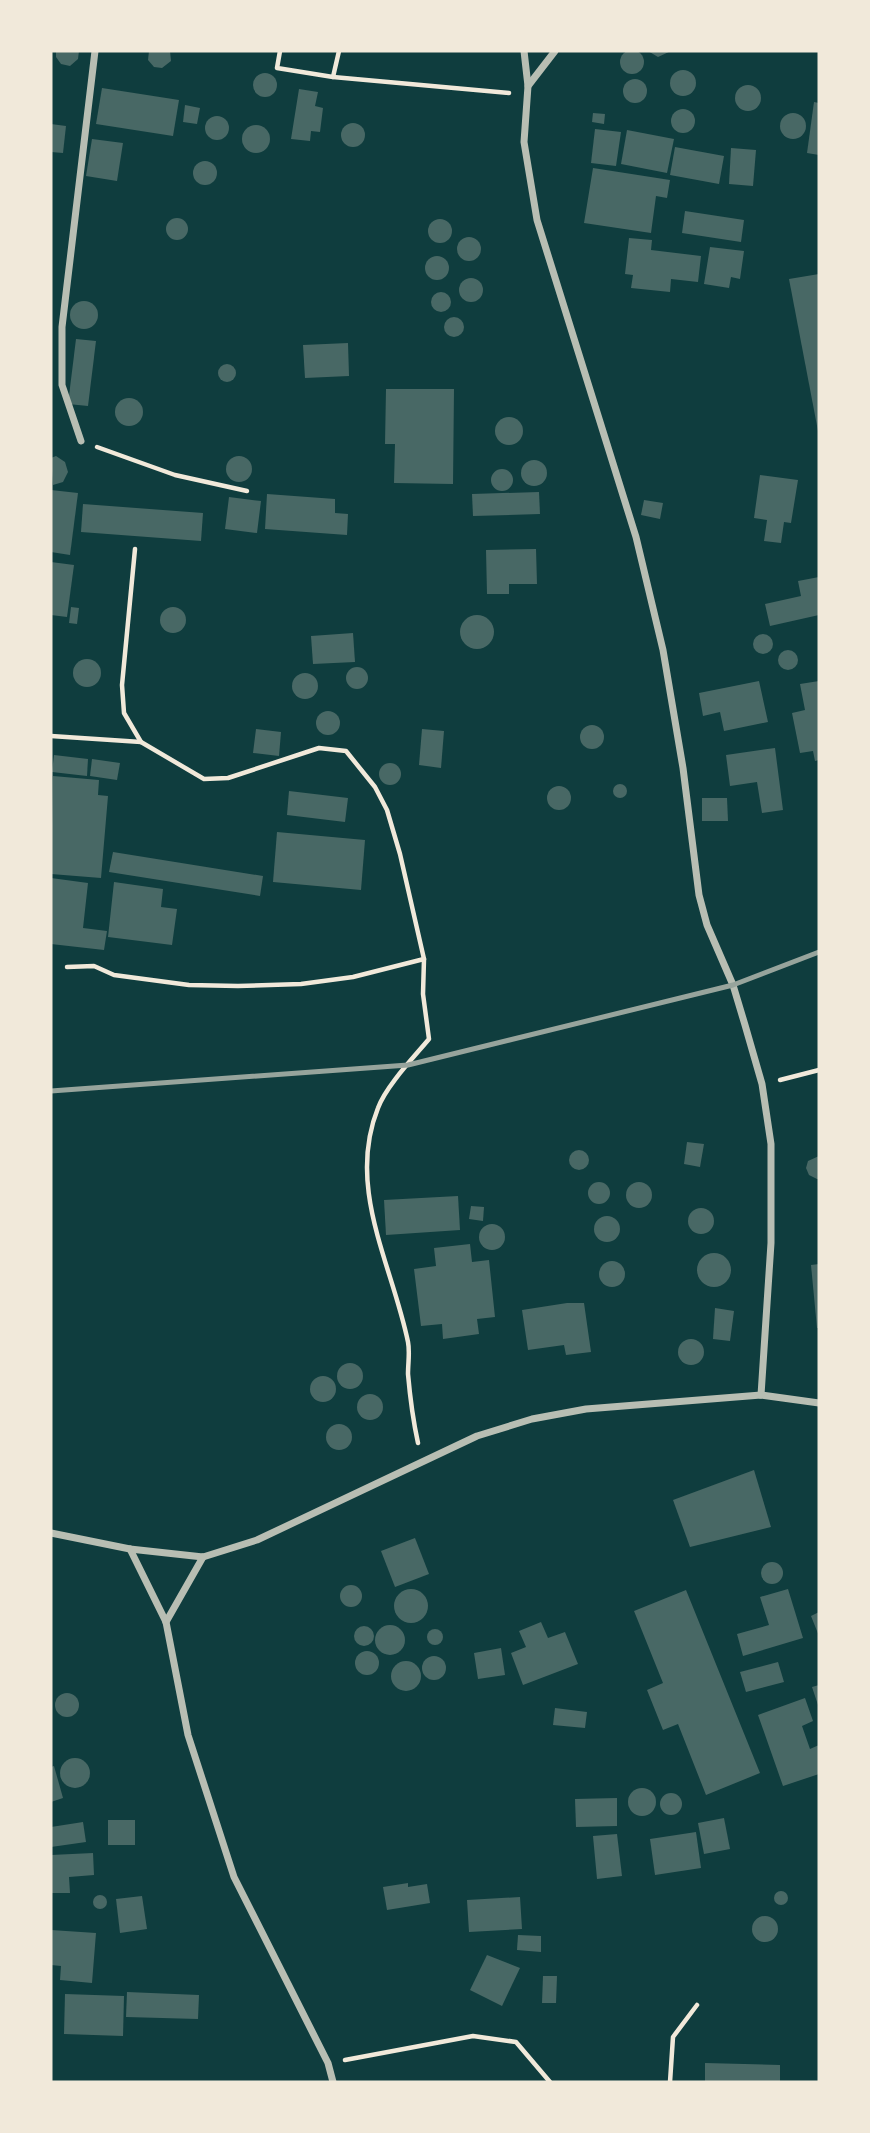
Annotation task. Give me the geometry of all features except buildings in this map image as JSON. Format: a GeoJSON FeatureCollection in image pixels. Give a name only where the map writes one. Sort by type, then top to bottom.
{"type":"FeatureCollection","features":[{"type":"Feature","properties":{"kind":"street"},"geometry":{"type":"LineString","coordinates":[[81,441],[62,385],[62,327],[95,51]]}},
{"type":"Feature","properties":{"kind":"street"},"geometry":{"type":"LineString","coordinates":[[524,51],[528,91],[524,142],[537,220],[636,537],[663,650],[683,768],[699,895],[707,925],[733,985],[762,1084],[771,1144],[771,1243],[761,1395]]}},
{"type":"Feature","properties":{"kind":"street"},"geometry":{"type":"LineString","coordinates":[[528,91],[555,51]]}},
{"type":"Feature","properties":{"kind":"street"},"geometry":{"type":"LineString","coordinates":[[51,1533],[130,1549],[203,1557],[257,1540],[477,1436],[532,1419],[586,1409],[761,1395],[819,1404]]}},
{"type":"Feature","properties":{"kind":"street"},"geometry":{"type":"LineString","coordinates":[[130,1549],[166,1622],[188,1735],[234,1877],[328,2063],[333,2082]]}},
{"type":"Feature","properties":{"kind":"street"},"geometry":{"type":"LineString","coordinates":[[166,1622],[203,1557]]}},
{"type":"Feature","properties":{"kind":"path"},"geometry":{"type":"LineString","coordinates":[[280,51],[277,68],[333,77],[528,91]]}},
{"type":"Feature","properties":{"kind":"path"},"geometry":{"type":"LineString","coordinates":[[333,77],[339,51]]}},
{"type":"Feature","properties":{"kind":"path"},"geometry":{"type":"LineString","coordinates":[[81,441],[175,475],[247,491]]}},
{"type":"Feature","properties":{"kind":"path"},"geometry":{"type":"LineString","coordinates":[[135,550],[122,685],[124,713],[141,742]]}},
{"type":"Feature","properties":{"kind":"path"},"geometry":{"type":"LineString","coordinates":[[51,736],[141,742],[205,779],[228,778],[319,748],[346,751],[375,787],[387,810],[424,959],[423,993],[429,1039],[378,1106],[368,1146],[367,1189],[375,1232],[398,1299],[409,1345],[413,1419],[422,1461]]}},
{"type":"Feature","properties":{"kind":"path"},"geometry":{"type":"LineString","coordinates":[[67,967],[94,966],[114,975],[238,986],[301,984],[352,976],[424,959]]}},
{"type":"Feature","properties":{"kind":"path"},"geometry":{"type":"LineString","coordinates":[[762,1084],[819,1070]]}},
{"type":"Feature","properties":{"kind":"path"},"geometry":{"type":"LineString","coordinates":[[670,2082],[673,2037],[697,2005]]}},
{"type":"Feature","properties":{"kind":"path"},"geometry":{"type":"LineString","coordinates":[[328,2063],[397,2053],[473,2036],[516,2042],[550,2082]]}},
{"type":"Feature","properties":{"kind":"railway"},"geometry":{"type":"LineString","coordinates":[[51,1091],[408,1065],[733,985],[819,952]]}}]}
